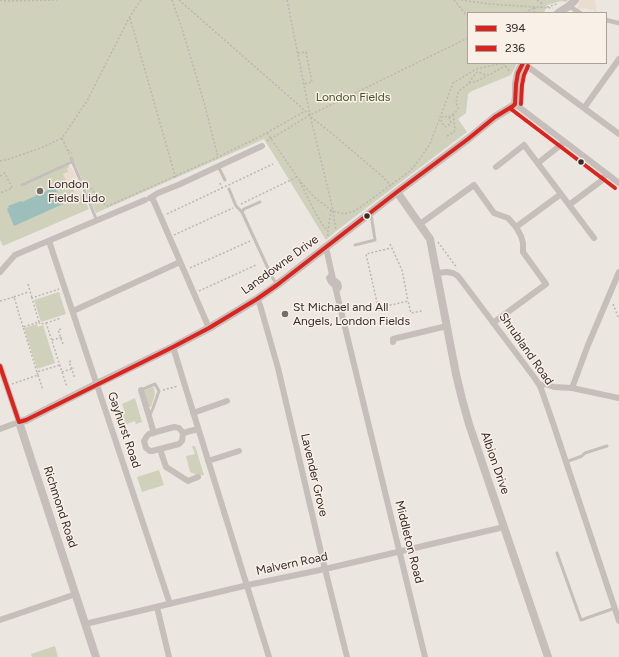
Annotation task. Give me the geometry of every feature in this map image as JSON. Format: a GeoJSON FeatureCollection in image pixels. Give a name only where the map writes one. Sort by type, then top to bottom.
{"type":"FeatureCollection","features":[{"type":"Feature","properties":{"kind":"street"},"geometry":{"type":"LineString","coordinates":[[559,12],[572,3],[579,12]]}},
{"type":"Feature","properties":{"kind":"street"},"geometry":{"type":"LineString","coordinates":[[607,20],[619,23]]}},
{"type":"Feature","properties":{"kind":"street"},"geometry":{"type":"LineString","coordinates":[[584,108],[619,59]]}},
{"type":"Feature","properties":{"kind":"street"},"geometry":{"type":"LineString","coordinates":[[522,64],[518,73],[514,104],[619,184]]}},
{"type":"Feature","properties":{"kind":"street"},"geometry":{"type":"LineString","coordinates":[[524,64],[619,134]]}},
{"type":"Feature","properties":{"kind":"street","name":"Lansdowne Drive"},"geometry":{"type":"LineString","coordinates":[[0,429],[26,420],[173,347],[209,328],[257,298],[277,285],[495,117],[514,104]]}},
{"type":"Feature","properties":{"kind":"street"},"geometry":{"type":"LineString","coordinates":[[538,163],[564,141]]}},
{"type":"Feature","properties":{"kind":"street"},"geometry":{"type":"LineString","coordinates":[[496,167],[524,145],[594,238]]}},
{"type":"Feature","properties":{"kind":"street"},"geometry":{"type":"LineString","coordinates":[[0,272],[15,255],[97,221],[262,146]]}},
{"type":"Feature","properties":{"kind":"street"},"geometry":{"type":"LineString","coordinates":[[569,205],[601,181],[606,174]]}},
{"type":"Feature","properties":{"kind":"street"},"geometry":{"type":"LineString","coordinates":[[420,224],[474,185],[494,213],[508,218],[516,227],[521,236],[523,252],[546,284],[493,323]]}},
{"type":"Feature","properties":{"kind":"street"},"geometry":{"type":"LineString","coordinates":[[397,192],[430,238],[437,273]]}},
{"type":"Feature","properties":{"kind":"street"},"geometry":{"type":"LineString","coordinates":[[516,227],[561,194]]}},
{"type":"Feature","properties":{"kind":"street"},"geometry":{"type":"LineString","coordinates":[[149,198],[164,215],[169,237],[209,328]]}},
{"type":"Feature","properties":{"kind":"street","name":"Gayhurst Road"},"geometry":{"type":"LineString","coordinates":[[49,240],[170,604]]}},
{"type":"Feature","properties":{"kind":"street","name":"Middleton Road"},"geometry":{"type":"LineString","coordinates":[[325,248],[426,657]]}},
{"type":"Feature","properties":{"kind":"street"},"geometry":{"type":"LineString","coordinates":[[73,311],[180,262]]}},
{"type":"Feature","properties":{"kind":"street","name":"Shrubland Road"},"geometry":{"type":"LineString","coordinates":[[437,273],[448,272],[458,276],[540,386],[619,621]]}},
{"type":"Feature","properties":{"kind":"street"},"geometry":{"type":"LineString","coordinates":[[572,388],[609,295],[617,284],[619,272]]}},
{"type":"Feature","properties":{"kind":"street","name":"Albion Drive"},"geometry":{"type":"LineString","coordinates":[[437,273],[456,374],[469,424],[548,657]]}},
{"type":"Feature","properties":{"kind":"street","name":"Lavender Grove"},"geometry":{"type":"LineString","coordinates":[[257,298],[278,368],[347,657]]}},
{"type":"Feature","properties":{"kind":"street"},"geometry":{"type":"LineString","coordinates":[[393,342],[393,339],[447,326]]}},
{"type":"Feature","properties":{"kind":"street"},"geometry":{"type":"LineString","coordinates":[[173,347],[248,585],[269,657]]}},
{"type":"Feature","properties":{"kind":"street","name":"Richmond Road"},"geometry":{"type":"LineString","coordinates":[[0,366],[96,657]]}},
{"type":"Feature","properties":{"kind":"street"},"geometry":{"type":"LineString","coordinates":[[540,386],[544,384],[554,387],[572,388],[619,398]]}},
{"type":"Feature","properties":{"kind":"street"},"geometry":{"type":"LineString","coordinates":[[544,395],[554,387]]}},
{"type":"Feature","properties":{"kind":"street"},"geometry":{"type":"LineString","coordinates":[[141,390],[154,433]]}},
{"type":"Feature","properties":{"kind":"street"},"geometry":{"type":"LineString","coordinates":[[193,412],[226,401]]}},
{"type":"Feature","properties":{"kind":"street"},"geometry":{"type":"LineString","coordinates":[[174,427],[179,428],[183,433],[182,441],[179,444],[152,451],[146,448],[145,438],[154,433],[174,427]]}},
{"type":"Feature","properties":{"kind":"street"},"geometry":{"type":"LineString","coordinates":[[183,433],[198,429]]}},
{"type":"Feature","properties":{"kind":"street"},"geometry":{"type":"LineString","coordinates":[[160,449],[166,467],[188,480],[198,478]]}},
{"type":"Feature","properties":{"kind":"street"},"geometry":{"type":"LineString","coordinates":[[208,461],[239,451]]}},
{"type":"Feature","properties":{"kind":"street","name":"Malvern Road"},"geometry":{"type":"LineString","coordinates":[[85,624],[248,585],[325,569],[504,527]]}},
{"type":"Feature","properties":{"kind":"street"},"geometry":{"type":"LineString","coordinates":[[0,620],[76,594]]}},
{"type":"Feature","properties":{"kind":"street"},"geometry":{"type":"LineString","coordinates":[[157,607],[169,657]]}},
{"type":"Feature","properties":{"kind":"lane"},"geometry":{"type":"LineString","coordinates":[[22,185],[72,160],[97,221]]}},
{"type":"Feature","properties":{"kind":"lane"},"geometry":{"type":"LineString","coordinates":[[218,166],[224,180]]}},
{"type":"Feature","properties":{"kind":"lane"},"geometry":{"type":"LineString","coordinates":[[229,189],[236,206],[242,212],[277,285]]}},
{"type":"Feature","properties":{"kind":"lane"},"geometry":{"type":"LineString","coordinates":[[242,212],[244,209],[260,202]]}},
{"type":"Feature","properties":{"kind":"lane"},"geometry":{"type":"LineString","coordinates":[[355,245],[376,240],[371,213]]}},
{"type":"Feature","properties":{"kind":"lane"},"geometry":{"type":"LineString","coordinates":[[141,390],[155,384],[159,391],[149,416]]}},
{"type":"Feature","properties":{"kind":"lane"},"geometry":{"type":"LineString","coordinates":[[566,462],[582,456],[585,453],[607,446]]}},
{"type":"Feature","properties":{"kind":"lane"},"geometry":{"type":"LineString","coordinates":[[557,553],[581,620],[615,608]]}},
{"type":"Feature","properties":{"kind":"path"},"geometry":{"type":"LineString","coordinates":[[0,0],[57,0]]}},
{"type":"Feature","properties":{"kind":"path"},"geometry":{"type":"LineString","coordinates":[[0,161],[41,148],[62,138],[87,101],[129,18],[141,0]]}},
{"type":"Feature","properties":{"kind":"path"},"geometry":{"type":"LineString","coordinates":[[172,0],[204,102],[218,157],[218,166]]}},
{"type":"Feature","properties":{"kind":"path"},"geometry":{"type":"LineString","coordinates":[[179,0],[310,116],[391,185],[397,192]]}},
{"type":"Feature","properties":{"kind":"path"},"geometry":{"type":"LineString","coordinates":[[287,0],[310,116],[332,206],[336,232]]}},
{"type":"Feature","properties":{"kind":"path"},"geometry":{"type":"LineString","coordinates":[[454,0],[467,16]]}},
{"type":"Feature","properties":{"kind":"path"},"geometry":{"type":"LineString","coordinates":[[461,0],[535,8]]}},
{"type":"Feature","properties":{"kind":"path"},"geometry":{"type":"LineString","coordinates":[[540,0],[541,5]]}},
{"type":"Feature","properties":{"kind":"path"},"geometry":{"type":"LineString","coordinates":[[540,0],[541,5],[546,8],[558,4],[557,0]]}},
{"type":"Feature","properties":{"kind":"path"},"geometry":{"type":"LineString","coordinates":[[527,12],[541,5]]}},
{"type":"Feature","properties":{"kind":"path"},"geometry":{"type":"LineString","coordinates":[[534,12],[535,8]]}},
{"type":"Feature","properties":{"kind":"path"},"geometry":{"type":"LineString","coordinates":[[129,18],[178,185]]}},
{"type":"Feature","properties":{"kind":"path"},"geometry":{"type":"LineString","coordinates":[[262,146],[310,116],[467,38]]}},
{"type":"Feature","properties":{"kind":"path"},"geometry":{"type":"LineString","coordinates":[[298,53],[306,52],[312,82],[304,84]]}},
{"type":"Feature","properties":{"kind":"path"},"geometry":{"type":"LineString","coordinates":[[267,133],[297,177],[314,197],[332,210],[344,214],[355,211],[410,172],[430,144],[453,83],[476,69],[498,64]]}},
{"type":"Feature","properties":{"kind":"path"},"geometry":{"type":"LineString","coordinates":[[469,83],[475,82],[505,66],[513,75]]}},
{"type":"Feature","properties":{"kind":"path"},"geometry":{"type":"LineString","coordinates":[[449,117],[451,123],[446,127],[441,122],[443,116],[449,117],[456,111],[458,108],[456,102],[458,93],[469,83],[477,72],[489,75]]}},
{"type":"Feature","properties":{"kind":"path"},"geometry":{"type":"LineString","coordinates":[[87,183],[105,205],[108,206],[218,157],[267,133],[305,111]]}},
{"type":"Feature","properties":{"kind":"path"},"geometry":{"type":"LineString","coordinates":[[448,136],[454,132],[455,129],[453,114]]}},
{"type":"Feature","properties":{"kind":"path"},"geometry":{"type":"LineString","coordinates":[[62,138],[72,160]]}},
{"type":"Feature","properties":{"kind":"path"},"geometry":{"type":"LineString","coordinates":[[68,150],[76,157]]}},
{"type":"Feature","properties":{"kind":"path"},"geometry":{"type":"LineString","coordinates":[[164,215],[273,164]]}},
{"type":"Feature","properties":{"kind":"path"},"geometry":{"type":"LineString","coordinates":[[0,176],[5,174],[12,188],[0,193]]}},
{"type":"Feature","properties":{"kind":"path"},"geometry":{"type":"LineString","coordinates":[[169,237],[297,177]]}},
{"type":"Feature","properties":{"kind":"path"},"geometry":{"type":"LineString","coordinates":[[297,177],[316,214],[328,231]]}},
{"type":"Feature","properties":{"kind":"path"},"geometry":{"type":"LineString","coordinates":[[220,182],[222,188]]}},
{"type":"Feature","properties":{"kind":"path"},"geometry":{"type":"LineString","coordinates":[[329,238],[328,231],[332,210]]}},
{"type":"Feature","properties":{"kind":"path"},"geometry":{"type":"LineString","coordinates":[[184,271],[254,239]]}},
{"type":"Feature","properties":{"kind":"path"},"geometry":{"type":"LineString","coordinates":[[439,242],[458,268]]}},
{"type":"Feature","properties":{"kind":"path"},"geometry":{"type":"LineString","coordinates":[[390,244],[402,270],[411,313],[422,311]]}},
{"type":"Feature","properties":{"kind":"path"},"geometry":{"type":"LineString","coordinates":[[379,311],[366,254],[392,248]]}},
{"type":"Feature","properties":{"kind":"path"},"geometry":{"type":"LineString","coordinates":[[199,291],[256,265]]}},
{"type":"Feature","properties":{"kind":"path"},"geometry":{"type":"LineString","coordinates":[[28,284],[39,322]]}},
{"type":"Feature","properties":{"kind":"path"},"geometry":{"type":"LineString","coordinates":[[32,298],[65,287]]}},
{"type":"Feature","properties":{"kind":"path"},"geometry":{"type":"LineString","coordinates":[[0,301],[28,292]]}},
{"type":"Feature","properties":{"kind":"path"},"geometry":{"type":"LineString","coordinates":[[609,295],[619,319]]}},
{"type":"Feature","properties":{"kind":"path"},"geometry":{"type":"LineString","coordinates":[[14,297],[43,390]]}},
{"type":"Feature","properties":{"kind":"path"},"geometry":{"type":"LineString","coordinates":[[378,308],[408,301]]}},
{"type":"Feature","properties":{"kind":"path"},"geometry":{"type":"LineString","coordinates":[[23,327],[61,318]]}},
{"type":"Feature","properties":{"kind":"path"},"geometry":{"type":"LineString","coordinates":[[46,322],[67,387]]}},
{"type":"Feature","properties":{"kind":"path"},"geometry":{"type":"LineString","coordinates":[[61,329],[58,330],[62,337],[63,344],[65,344]]}},
{"type":"Feature","properties":{"kind":"path"},"geometry":{"type":"LineString","coordinates":[[52,340],[62,337]]}},
{"type":"Feature","properties":{"kind":"path"},"geometry":{"type":"LineString","coordinates":[[71,361],[69,362],[74,376],[76,376]]}},
{"type":"Feature","properties":{"kind":"path"},"geometry":{"type":"LineString","coordinates":[[37,372],[60,365]]}},
{"type":"Feature","properties":{"kind":"path"},"geometry":{"type":"LineString","coordinates":[[62,372],[72,369]]}},
{"type":"Feature","properties":{"kind":"path"},"geometry":{"type":"LineString","coordinates":[[7,386],[38,375]]}},
{"type":"Feature","properties":{"kind":"path"},"geometry":{"type":"LineString","coordinates":[[159,391],[184,384]]}},
{"type":"Feature","properties":{"kind":"green space","name":"London Fields"},"geometry":{"type":"Polygon","coordinates":[[[0,0],[568,0],[566,2],[561,1],[547,5],[544,12],[467,12],[467,64],[516,64],[511,75],[468,94],[466,113],[458,119],[467,132],[326,240],[264,139],[96,213],[74,161],[68,164],[89,209],[3,246],[0,240],[0,0]]]}},
{"type":"Feature","properties":{"kind":"green space"},"geometry":{"type":"Polygon","coordinates":[[[59,292],[66,314],[41,322],[34,300],[59,292]]]}},
{"type":"Feature","properties":{"kind":"green space"},"geometry":{"type":"Polygon","coordinates":[[[37,324],[38,327],[43,325],[55,363],[37,369],[24,328],[37,324]]]}},
{"type":"Feature","properties":{"kind":"green space"},"geometry":{"type":"Polygon","coordinates":[[[152,387],[154,388],[155,394],[151,407],[148,407],[144,391],[152,387]]]}},
{"type":"Feature","properties":{"kind":"green space"},"geometry":{"type":"Polygon","coordinates":[[[135,398],[142,422],[136,424],[135,421],[118,427],[116,416],[125,413],[122,404],[135,398]]]}},
{"type":"Feature","properties":{"kind":"green space"},"geometry":{"type":"Polygon","coordinates":[[[192,446],[195,446],[204,475],[199,476],[190,472],[186,456],[195,454],[192,446]]]}},
{"type":"Feature","properties":{"kind":"green space"},"geometry":{"type":"Polygon","coordinates":[[[159,470],[164,485],[142,492],[137,477],[159,470]]]}},
{"type":"Feature","properties":{"kind":"green space"},"geometry":{"type":"Polygon","coordinates":[[[55,646],[58,657],[32,657],[31,654],[55,646]]]}},
{"type":"Feature","properties":{"kind":"shaded area"},"geometry":{"type":"Polygon","coordinates":[[[581,0],[595,0],[597,12],[585,8],[579,9],[578,5],[581,0]]]}},
{"type":"Feature","properties":{"kind":"shaded area"},"geometry":{"type":"Polygon","coordinates":[[[67,168],[72,168],[76,176],[74,178],[82,194],[73,198],[72,195],[75,194],[71,184],[68,185],[63,174],[68,172],[67,168]]]}},
{"type":"Feature","properties":{"kind":"water"},"geometry":{"type":"Polygon","coordinates":[[[55,187],[63,204],[14,226],[7,209],[9,208],[8,206],[21,201],[22,202],[55,187]]]}},
{"type":"Feature","properties":{"kind":"transit line","name":"394"},"geometry":{"type":"LineString","coordinates":[[19,422],[26,420],[209,328],[277,285],[495,117],[513,106],[515,104],[518,73],[522,64]]}},
{"type":"Feature","properties":{"kind":"transit line","name":"236"},"geometry":{"type":"LineString","coordinates":[[521,104],[522,85],[528,66]]}},
{"type":"Feature","properties":{"kind":"transit line","name":"236"},"geometry":{"type":"LineString","coordinates":[[511,109],[615,188]]}},
{"type":"Feature","properties":{"kind":"transit line","name":"394"},"geometry":{"type":"LineString","coordinates":[[0,366],[19,422]]}},
{"type":"Feature","properties":{"kind":"place","name":"London Fields Lido"},"geometry":{"type":"Point","coordinates":[40,191]}},
{"type":"Feature","properties":{"kind":"place","name":"St Michael and All Angels, London Fields"},"geometry":{"type":"Point","coordinates":[285,314]}}]}
